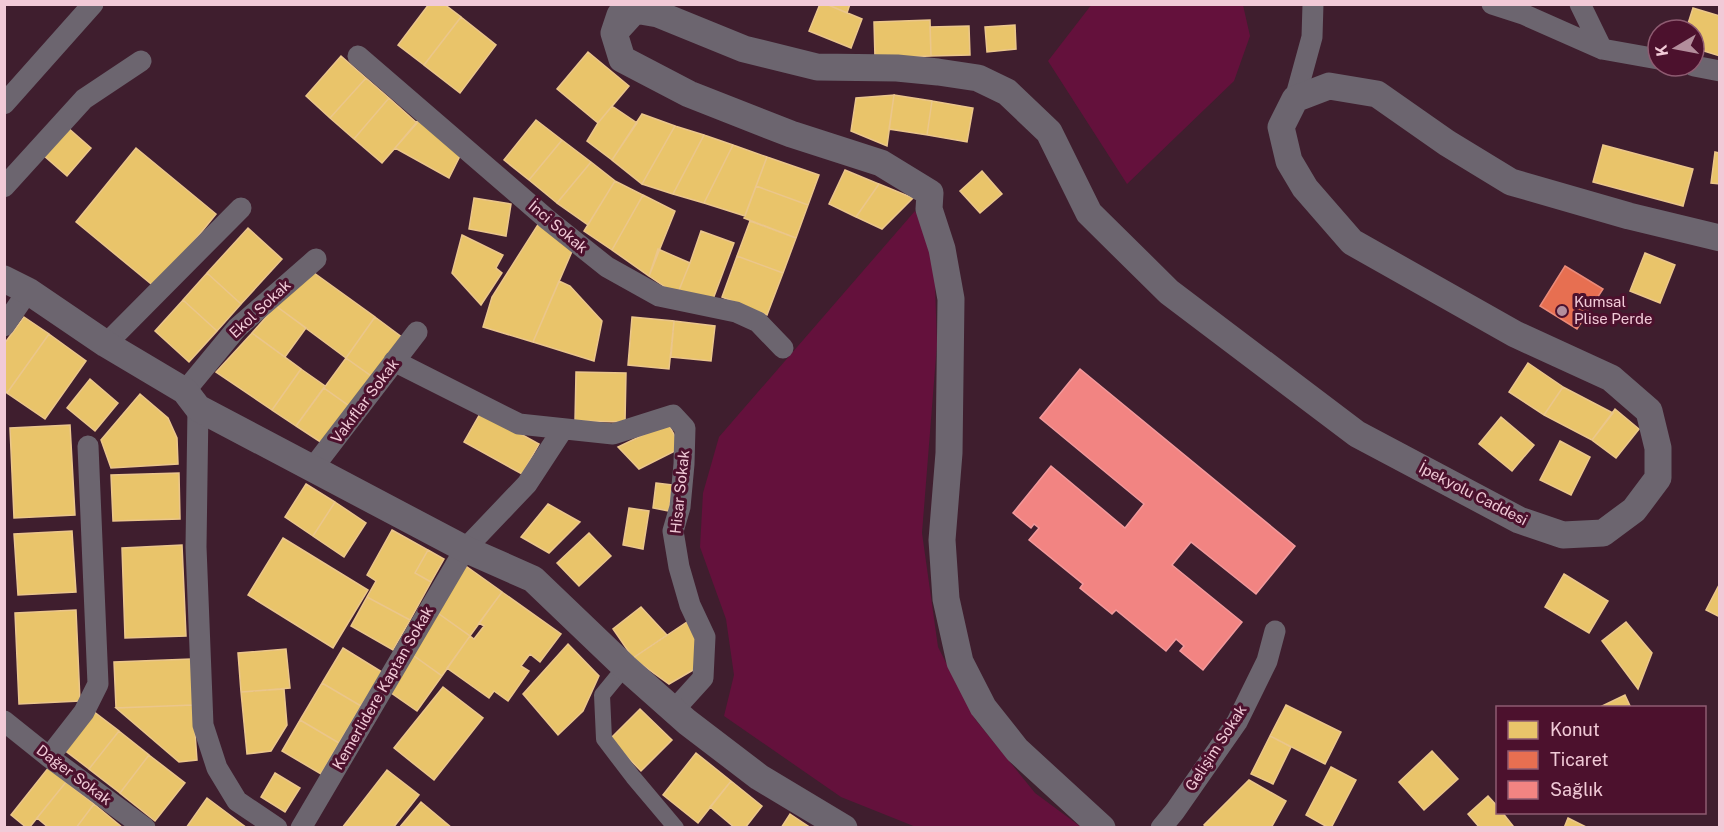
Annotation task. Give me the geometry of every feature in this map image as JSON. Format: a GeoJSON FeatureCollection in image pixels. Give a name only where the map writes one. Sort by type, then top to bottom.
{"type":"FeatureCollection","features":[{"type":"Feature","properties":{"kind":"street"},"geometry":{"type":"LineString","coordinates":[[4,104],[93,4]]}},
{"type":"Feature","properties":{"kind":"street"},"geometry":{"type":"LineString","coordinates":[[623,4],[614,33],[622,59],[689,94],[791,134],[881,163],[930,193],[929,209],[942,249],[951,299],[950,453],[942,540],[946,599],[960,662],[983,707],[1017,750],[1102,828]]}},
{"type":"Feature","properties":{"kind":"street"},"geometry":{"type":"LineString","coordinates":[[1294,99],[1312,37],[1313,4]]}},
{"type":"Feature","properties":{"kind":"street"},"geometry":{"type":"LineString","coordinates":[[1492,4],[1523,14],[1602,49],[1646,57]]}},
{"type":"Feature","properties":{"kind":"street"},"geometry":{"type":"LineString","coordinates":[[1580,4],[1602,49]]}},
{"type":"Feature","properties":{"kind":"street","name":"İpekyolu Caddesi"},"geometry":{"type":"LineString","coordinates":[[614,33],[635,10],[658,15],[744,49],[817,67],[897,68],[978,78],[1007,92],[1049,132],[1089,213],[1169,292],[1357,434],[1519,520],[1563,535],[1603,532],[1634,510],[1658,478],[1658,448],[1649,411],[1611,378],[1515,334],[1352,242],[1305,188],[1289,161],[1281,127],[1294,99]]}},
{"type":"Feature","properties":{"kind":"street","name":"İnci Sokak"},"geometry":{"type":"LineString","coordinates":[[358,56],[548,220],[607,267],[658,296],[736,312],[758,322],[783,348]]}},
{"type":"Feature","properties":{"kind":"street"},"geometry":{"type":"LineString","coordinates":[[5,185],[84,99],[141,61]]}},
{"type":"Feature","properties":{"kind":"street"},"geometry":{"type":"LineString","coordinates":[[1294,99],[1329,86],[1377,94],[1447,143],[1511,182],[1629,216],[1719,238]]}},
{"type":"Feature","properties":{"kind":"street"},"geometry":{"type":"LineString","coordinates":[[106,344],[241,208]]}},
{"type":"Feature","properties":{"kind":"street","name":"Ekol Sokak"},"geometry":{"type":"LineString","coordinates":[[192,400],[237,328],[316,259]]}},
{"type":"Feature","properties":{"kind":"street"},"geometry":{"type":"LineString","coordinates":[[4,326],[16,285],[192,400],[312,470],[465,549],[533,579],[625,667],[674,710],[759,777],[844,828]]}},
{"type":"Feature","properties":{"kind":"street","name":"Vakıflar Sokak"},"geometry":{"type":"LineString","coordinates":[[312,470],[417,332]]}},
{"type":"Feature","properties":{"kind":"street","name":"Hisar Sokak"},"geometry":{"type":"LineString","coordinates":[[394,361],[519,424],[613,434],[673,415],[685,428],[680,507],[673,531],[679,567],[690,605],[705,637],[703,678],[674,710]]}},
{"type":"Feature","properties":{"kind":"street"},"geometry":{"type":"LineString","coordinates":[[192,400],[203,725],[217,768],[237,801],[277,828]]}},
{"type":"Feature","properties":{"kind":"street","name":"Kemerlidere Kaptan Sokak"},"geometry":{"type":"LineString","coordinates":[[302,828],[465,549],[527,484],[563,429]]}},
{"type":"Feature","properties":{"kind":"street"},"geometry":{"type":"LineString","coordinates":[[49,757],[84,712],[98,684],[88,447]]}},
{"type":"Feature","properties":{"kind":"street","name":"Gelişim Sokak"},"geometry":{"type":"LineString","coordinates":[[1161,828],[1237,722],[1267,661],[1275,631]]}},
{"type":"Feature","properties":{"kind":"street"},"geometry":{"type":"LineString","coordinates":[[625,667],[602,695],[604,739],[676,828]]}},
{"type":"Feature","properties":{"kind":"street","name":"Dağer Sokak"},"geometry":{"type":"LineString","coordinates":[[4,721],[146,828]]}},
{"type":"Feature","properties":{"kind":"shaded area"},"geometry":{"type":"Polygon","coordinates":[[[1092,4],[1243,5],[1250,36],[1234,81],[1127,184],[1048,61],[1092,4]]]}},
{"type":"Feature","properties":{"kind":"shaded area"},"geometry":{"type":"Polygon","coordinates":[[[915,211],[934,256],[937,344],[922,533],[938,647],[975,719],[1035,793],[1081,827],[916,827],[841,797],[724,716],[734,675],[726,619],[700,547],[703,493],[719,437],[915,211]]]}},
{"type":"Feature","properties":{"kind":"building: Konut"},"geometry":{"type":"Polygon","coordinates":[[[429,4],[444,4],[461,17],[424,65],[398,45],[429,4]]]}},
{"type":"Feature","properties":{"kind":"building: Konut"},"geometry":{"type":"Polygon","coordinates":[[[820,4],[826,4],[862,19],[851,48],[809,31],[820,4]]]}},
{"type":"Feature","properties":{"kind":"building: Konut"},"geometry":{"type":"Polygon","coordinates":[[[826,4],[850,4],[847,13],[826,4]]]}},
{"type":"Feature","properties":{"kind":"building: Konut"},"geometry":{"type":"Polygon","coordinates":[[[1693,8],[1720,16],[1720,56],[1706,52],[1706,18],[1690,18],[1693,8]]]}},
{"type":"Feature","properties":{"kind":"building: Konut"},"geometry":{"type":"Polygon","coordinates":[[[461,17],[496,45],[460,93],[424,65],[461,17]]]}},
{"type":"Feature","properties":{"kind":"building: Konut"},"geometry":{"type":"Polygon","coordinates":[[[930,20],[931,56],[875,58],[874,22],[930,20]]]}},
{"type":"Feature","properties":{"kind":"building: Konut"},"geometry":{"type":"Polygon","coordinates":[[[1015,25],[1016,49],[987,52],[985,27],[1015,25]]]}},
{"type":"Feature","properties":{"kind":"building: Konut"},"geometry":{"type":"Polygon","coordinates":[[[969,26],[970,55],[931,56],[930,27],[969,26]]]}},
{"type":"Feature","properties":{"kind":"building: Konut"},"geometry":{"type":"Polygon","coordinates":[[[588,52],[629,86],[598,123],[557,89],[588,52]]]}},
{"type":"Feature","properties":{"kind":"building: Konut"},"geometry":{"type":"Polygon","coordinates":[[[341,56],[366,78],[330,118],[306,96],[341,56]]]}},
{"type":"Feature","properties":{"kind":"building: Konut"},"geometry":{"type":"Polygon","coordinates":[[[366,78],[389,98],[354,139],[330,118],[366,78]]]}},
{"type":"Feature","properties":{"kind":"building: Konut"},"geometry":{"type":"Polygon","coordinates":[[[894,95],[932,101],[927,135],[889,129],[894,95]]]}},
{"type":"Feature","properties":{"kind":"building: Konut"},"geometry":{"type":"Polygon","coordinates":[[[894,95],[887,146],[851,131],[856,98],[894,95]]]}},
{"type":"Feature","properties":{"kind":"building: Konut"},"geometry":{"type":"Polygon","coordinates":[[[389,98],[417,123],[382,163],[354,139],[389,98]]]}},
{"type":"Feature","properties":{"kind":"building: Konut"},"geometry":{"type":"Polygon","coordinates":[[[932,101],[973,108],[967,142],[927,135],[932,101]]]}},
{"type":"Feature","properties":{"kind":"building: Konut"},"geometry":{"type":"Polygon","coordinates":[[[612,106],[637,123],[612,160],[587,141],[612,106]]]}},
{"type":"Feature","properties":{"kind":"building: Konut"},"geometry":{"type":"Polygon","coordinates":[[[642,114],[675,126],[642,184],[612,160],[642,114]]]}},
{"type":"Feature","properties":{"kind":"building: Konut"},"geometry":{"type":"Polygon","coordinates":[[[421,117],[461,154],[449,178],[395,148],[421,117]]]}},
{"type":"Feature","properties":{"kind":"building: Konut"},"geometry":{"type":"Polygon","coordinates":[[[536,120],[562,140],[529,180],[504,160],[536,120]]]}},
{"type":"Feature","properties":{"kind":"building: Konut"},"geometry":{"type":"Polygon","coordinates":[[[675,126],[704,135],[673,194],[642,184],[675,126]]]}},
{"type":"Feature","properties":{"kind":"building: Konut"},"geometry":{"type":"Polygon","coordinates":[[[67,127],[91,148],[67,176],[43,155],[67,127]]]}},
{"type":"Feature","properties":{"kind":"building: Konut"},"geometry":{"type":"Polygon","coordinates":[[[704,135],[733,145],[704,203],[673,194],[704,135]]]}},
{"type":"Feature","properties":{"kind":"building: Konut"},"geometry":{"type":"Polygon","coordinates":[[[562,140],[591,162],[557,203],[529,180],[562,140]]]}},
{"type":"Feature","properties":{"kind":"building: Konut"},"geometry":{"type":"Polygon","coordinates":[[[733,145],[767,157],[745,216],[704,203],[733,145]]]}},
{"type":"Feature","properties":{"kind":"building: Konut"},"geometry":{"type":"Polygon","coordinates":[[[1603,145],[1693,169],[1683,206],[1593,182],[1603,145]]]}},
{"type":"Feature","properties":{"kind":"building: Konut"},"geometry":{"type":"Polygon","coordinates":[[[136,148],[216,214],[156,288],[76,222],[136,148]]]}},
{"type":"Feature","properties":{"kind":"building: Konut"},"geometry":{"type":"Polygon","coordinates":[[[1715,152],[1720,153],[1720,184],[1711,183],[1715,152]]]}},
{"type":"Feature","properties":{"kind":"building: Konut"},"geometry":{"type":"Polygon","coordinates":[[[767,157],[819,175],[808,205],[756,186],[767,157]]]}},
{"type":"Feature","properties":{"kind":"building: Konut"},"geometry":{"type":"Polygon","coordinates":[[[591,162],[615,181],[588,225],[557,203],[591,162]]]}},
{"type":"Feature","properties":{"kind":"building: Konut"},"geometry":{"type":"Polygon","coordinates":[[[845,170],[879,184],[856,217],[829,204],[845,170]]]}},
{"type":"Feature","properties":{"kind":"building: Konut"},"geometry":{"type":"Polygon","coordinates":[[[982,171],[1002,194],[980,213],[960,191],[982,171]]]}},
{"type":"Feature","properties":{"kind":"building: Konut"},"geometry":{"type":"Polygon","coordinates":[[[615,181],[643,195],[612,250],[584,231],[615,181]]]}},
{"type":"Feature","properties":{"kind":"building: Konut"},"geometry":{"type":"Polygon","coordinates":[[[879,184],[913,198],[882,229],[856,217],[879,184]]]}},
{"type":"Feature","properties":{"kind":"building: Konut"},"geometry":{"type":"Polygon","coordinates":[[[756,186],[808,205],[796,238],[744,218],[756,186]]]}},
{"type":"Feature","properties":{"kind":"building: Konut"},"geometry":{"type":"Polygon","coordinates":[[[643,195],[675,211],[649,276],[612,250],[643,195]]]}},
{"type":"Feature","properties":{"kind":"building: Konut"},"geometry":{"type":"Polygon","coordinates":[[[474,198],[511,204],[506,236],[469,229],[474,198]]]}},
{"type":"Feature","properties":{"kind":"building: Konut"},"geometry":{"type":"Polygon","coordinates":[[[750,221],[796,238],[783,273],[737,256],[750,221]]]}},
{"type":"Feature","properties":{"kind":"building: Konut"},"geometry":{"type":"Polygon","coordinates":[[[539,223],[573,249],[533,342],[483,327],[492,297],[539,223]]]}},
{"type":"Feature","properties":{"kind":"building: Konut"},"geometry":{"type":"Polygon","coordinates":[[[248,228],[282,259],[241,304],[207,273],[248,228]]]}},
{"type":"Feature","properties":{"kind":"building: Konut"},"geometry":{"type":"Polygon","coordinates":[[[701,231],[734,243],[712,302],[677,295],[701,231]]]}},
{"type":"Feature","properties":{"kind":"building: Konut"},"geometry":{"type":"Polygon","coordinates":[[[462,235],[503,255],[496,268],[502,273],[481,305],[452,273],[462,235]]]}},
{"type":"Feature","properties":{"kind":"building: Konut"},"geometry":{"type":"Polygon","coordinates":[[[658,249],[690,263],[677,295],[649,276],[658,249]]]}},
{"type":"Feature","properties":{"kind":"building: Konut"},"geometry":{"type":"Polygon","coordinates":[[[1645,253],[1675,265],[1660,303],[1630,291],[1645,253]]]}},
{"type":"Feature","properties":{"kind":"building: Konut"},"geometry":{"type":"Polygon","coordinates":[[[737,256],[783,273],[767,315],[722,297],[737,256]]]}},
{"type":"Feature","properties":{"kind":"building: Konut"},"geometry":{"type":"Polygon","coordinates":[[[310,270],[375,317],[346,358],[276,306],[310,270]]]}},
{"type":"Feature","properties":{"kind":"building: Konut"},"geometry":{"type":"Polygon","coordinates":[[[207,273],[241,304],[217,331],[183,300],[207,273]]]}},
{"type":"Feature","properties":{"kind":"building: Konut"},"geometry":{"type":"Polygon","coordinates":[[[559,281],[570,286],[602,321],[594,361],[533,342],[559,281]]]}},
{"type":"Feature","properties":{"kind":"building: Konut"},"geometry":{"type":"Polygon","coordinates":[[[183,300],[217,331],[189,362],[155,331],[183,300]]]}},
{"type":"Feature","properties":{"kind":"building: Konut"},"geometry":{"type":"Polygon","coordinates":[[[276,306],[306,328],[285,357],[252,333],[276,306]]]}},
{"type":"Feature","properties":{"kind":"building: Konut"},"geometry":{"type":"Polygon","coordinates":[[[24,317],[49,334],[7,393],[4,390],[4,344],[24,317]]]}},
{"type":"Feature","properties":{"kind":"building: Konut"},"geometry":{"type":"Polygon","coordinates":[[[375,317],[403,338],[374,378],[346,358],[375,317]]]}},
{"type":"Feature","properties":{"kind":"building: Konut"},"geometry":{"type":"Polygon","coordinates":[[[632,317],[674,321],[669,369],[628,365],[632,317]]]}},
{"type":"Feature","properties":{"kind":"building: Konut"},"geometry":{"type":"Polygon","coordinates":[[[674,321],[715,326],[711,361],[671,357],[674,321]]]}},
{"type":"Feature","properties":{"kind":"building: Konut"},"geometry":{"type":"Polygon","coordinates":[[[252,333],[301,369],[272,410],[216,372],[252,333]]]}},
{"type":"Feature","properties":{"kind":"building: Konut"},"geometry":{"type":"Polygon","coordinates":[[[49,334],[86,361],[45,419],[7,393],[49,334]]]}},
{"type":"Feature","properties":{"kind":"building: Konut"},"geometry":{"type":"Polygon","coordinates":[[[346,358],[374,378],[352,408],[324,388],[346,358]]]}},
{"type":"Feature","properties":{"kind":"building: Konut"},"geometry":{"type":"Polygon","coordinates":[[[1528,363],[1563,387],[1544,415],[1509,392],[1528,363]]]}},
{"type":"Feature","properties":{"kind":"building: Konut"},"geometry":{"type":"Polygon","coordinates":[[[301,369],[325,386],[296,426],[272,410],[301,369]]]}},
{"type":"Feature","properties":{"kind":"building: Konut"},"geometry":{"type":"Polygon","coordinates":[[[576,372],[626,373],[625,422],[575,421],[576,372]]]}},
{"type":"Feature","properties":{"kind":"building: Konut"},"geometry":{"type":"Polygon","coordinates":[[[90,379],[118,403],[95,431],[67,408],[90,379]]]}},
{"type":"Feature","properties":{"kind":"building: Konut"},"geometry":{"type":"Polygon","coordinates":[[[1563,387],[1613,413],[1592,440],[1544,415],[1563,387]]]}},
{"type":"Feature","properties":{"kind":"building: Konut"},"geometry":{"type":"Polygon","coordinates":[[[324,388],[352,408],[325,445],[296,426],[324,388]]]}},
{"type":"Feature","properties":{"kind":"building: Konut"},"geometry":{"type":"Polygon","coordinates":[[[140,394],[168,418],[177,438],[178,464],[111,468],[101,440],[140,394]]]}},
{"type":"Feature","properties":{"kind":"building: Konut"},"geometry":{"type":"Polygon","coordinates":[[[1615,409],[1639,429],[1616,458],[1592,440],[1615,409]]]}},
{"type":"Feature","properties":{"kind":"building: Konut"},"geometry":{"type":"Polygon","coordinates":[[[481,412],[539,444],[522,474],[464,442],[481,412]]]}},
{"type":"Feature","properties":{"kind":"building: Konut"},"geometry":{"type":"Polygon","coordinates":[[[1501,417],[1534,445],[1512,471],[1479,444],[1501,417]]]}},
{"type":"Feature","properties":{"kind":"building: Konut"},"geometry":{"type":"Polygon","coordinates":[[[668,423],[681,448],[639,469],[618,447],[668,423]]]}},
{"type":"Feature","properties":{"kind":"building: Konut"},"geometry":{"type":"Polygon","coordinates":[[[70,425],[75,515],[14,518],[10,428],[70,425]]]}},
{"type":"Feature","properties":{"kind":"building: Konut"},"geometry":{"type":"Polygon","coordinates":[[[1560,441],[1590,457],[1571,495],[1540,480],[1560,441]]]}},
{"type":"Feature","properties":{"kind":"building: Konut"},"geometry":{"type":"Polygon","coordinates":[[[179,473],[180,519],[113,521],[111,475],[179,473]]]}},
{"type":"Feature","properties":{"kind":"building: Konut"},"geometry":{"type":"Polygon","coordinates":[[[656,483],[672,485],[669,511],[653,508],[656,483]]]}},
{"type":"Feature","properties":{"kind":"building: Konut"},"geometry":{"type":"Polygon","coordinates":[[[306,484],[335,502],[313,536],[285,517],[306,484]]]}},
{"type":"Feature","properties":{"kind":"building: Konut"},"geometry":{"type":"Polygon","coordinates":[[[335,502],[366,523],[344,557],[313,536],[335,502]]]}},
{"type":"Feature","properties":{"kind":"building: Konut"},"geometry":{"type":"Polygon","coordinates":[[[548,504],[580,522],[549,553],[521,537],[548,504]]]}},
{"type":"Feature","properties":{"kind":"building: Konut"},"geometry":{"type":"Polygon","coordinates":[[[629,508],[649,511],[643,549],[623,545],[629,508]]]}},
{"type":"Feature","properties":{"kind":"building: Konut"},"geometry":{"type":"Polygon","coordinates":[[[392,530],[428,550],[415,573],[431,582],[410,620],[367,597],[376,581],[367,575],[392,530]]]}},
{"type":"Feature","properties":{"kind":"building: Konut"},"geometry":{"type":"Polygon","coordinates":[[[72,531],[76,592],[18,595],[14,534],[72,531]]]}},
{"type":"Feature","properties":{"kind":"building: Konut"},"geometry":{"type":"Polygon","coordinates":[[[589,533],[611,556],[579,586],[557,563],[589,533]]]}},
{"type":"Feature","properties":{"kind":"building: Konut"},"geometry":{"type":"Polygon","coordinates":[[[283,538],[368,590],[333,648],[248,595],[283,538]]]}},
{"type":"Feature","properties":{"kind":"building: Konut"},"geometry":{"type":"Polygon","coordinates":[[[182,545],[186,636],[125,638],[122,548],[182,545]]]}},
{"type":"Feature","properties":{"kind":"building: Konut"},"geometry":{"type":"Polygon","coordinates":[[[428,550],[444,559],[431,582],[415,573],[428,550]]]}},
{"type":"Feature","properties":{"kind":"building: Konut"},"geometry":{"type":"Polygon","coordinates":[[[463,564],[502,592],[470,636],[435,611],[463,564]]]}},
{"type":"Feature","properties":{"kind":"building: Konut"},"geometry":{"type":"Polygon","coordinates":[[[1564,574],[1608,601],[1589,633],[1545,607],[1564,574]]]}},
{"type":"Feature","properties":{"kind":"building: Konut"},"geometry":{"type":"Polygon","coordinates":[[[1720,583],[1720,617],[1706,610],[1720,583]]]}},
{"type":"Feature","properties":{"kind":"building: Konut"},"geometry":{"type":"Polygon","coordinates":[[[502,592],[561,634],[540,662],[530,654],[521,666],[529,671],[508,701],[494,691],[489,698],[447,668],[470,636],[474,639],[484,626],[479,623],[502,592]]]}},
{"type":"Feature","properties":{"kind":"building: Konut"},"geometry":{"type":"Polygon","coordinates":[[[367,597],[410,620],[393,650],[351,626],[367,597]]]}},
{"type":"Feature","properties":{"kind":"building: Konut"},"geometry":{"type":"Polygon","coordinates":[[[641,607],[667,635],[633,658],[613,629],[641,607]]]}},
{"type":"Feature","properties":{"kind":"building: Konut"},"geometry":{"type":"Polygon","coordinates":[[[76,610],[80,701],[19,704],[15,613],[76,610]]]}},
{"type":"Feature","properties":{"kind":"building: Konut"},"geometry":{"type":"Polygon","coordinates":[[[435,611],[470,636],[442,676],[410,653],[435,611]]]}},
{"type":"Feature","properties":{"kind":"building: Konut"},"geometry":{"type":"Polygon","coordinates":[[[693,618],[700,666],[669,684],[633,658],[693,618]]]}},
{"type":"Feature","properties":{"kind":"building: Konut"},"geometry":{"type":"Polygon","coordinates":[[[1626,622],[1652,653],[1638,689],[1602,641],[1626,622]]]}},
{"type":"Feature","properties":{"kind":"building: Konut"},"geometry":{"type":"Polygon","coordinates":[[[568,644],[599,676],[583,711],[558,735],[523,694],[568,644]]]}},
{"type":"Feature","properties":{"kind":"building: Konut"},"geometry":{"type":"Polygon","coordinates":[[[343,648],[382,672],[361,706],[322,683],[343,648]]]}},
{"type":"Feature","properties":{"kind":"building: Konut"},"geometry":{"type":"Polygon","coordinates":[[[286,649],[290,688],[241,692],[238,653],[286,649]]]}},
{"type":"Feature","properties":{"kind":"building: Konut"},"geometry":{"type":"Polygon","coordinates":[[[410,653],[442,676],[417,711],[387,690],[410,653]]]}},
{"type":"Feature","properties":{"kind":"building: Konut"},"geometry":{"type":"Polygon","coordinates":[[[191,659],[193,705],[116,708],[114,662],[191,659]]]}},
{"type":"Feature","properties":{"kind":"building: Konut"},"geometry":{"type":"Polygon","coordinates":[[[322,683],[361,706],[339,743],[300,720],[322,683]]]}},
{"type":"Feature","properties":{"kind":"building: Konut"},"geometry":{"type":"Polygon","coordinates":[[[443,687],[483,718],[434,780],[394,748],[443,687]]]}},
{"type":"Feature","properties":{"kind":"building: Konut"},"geometry":{"type":"Polygon","coordinates":[[[284,689],[287,725],[271,751],[247,754],[241,692],[284,689]]]}},
{"type":"Feature","properties":{"kind":"building: Konut"},"geometry":{"type":"Polygon","coordinates":[[[1625,695],[1630,706],[1602,706],[1625,695]]]}},
{"type":"Feature","properties":{"kind":"building: Konut"},"geometry":{"type":"Polygon","coordinates":[[[193,705],[197,760],[179,762],[116,708],[193,705]]]}},
{"type":"Feature","properties":{"kind":"building: Konut"},"geometry":{"type":"Polygon","coordinates":[[[1286,705],[1341,732],[1325,764],[1270,736],[1286,705]]]}},
{"type":"Feature","properties":{"kind":"building: Konut"},"geometry":{"type":"Polygon","coordinates":[[[640,709],[672,740],[641,771],[610,739],[640,709]]]}},
{"type":"Feature","properties":{"kind":"building: Konut"},"geometry":{"type":"Polygon","coordinates":[[[93,711],[119,731],[89,769],[63,749],[93,711]]]}},
{"type":"Feature","properties":{"kind":"building: Konut"},"geometry":{"type":"Polygon","coordinates":[[[300,720],[339,743],[321,774],[282,751],[300,720]]]}},
{"type":"Feature","properties":{"kind":"building: Konut"},"geometry":{"type":"Polygon","coordinates":[[[119,731],[149,755],[120,793],[89,769],[119,731]]]}},
{"type":"Feature","properties":{"kind":"building: Konut"},"geometry":{"type":"Polygon","coordinates":[[[1270,736],[1291,747],[1273,784],[1251,774],[1270,736]]]}},
{"type":"Feature","properties":{"kind":"building: Konut"},"geometry":{"type":"Polygon","coordinates":[[[1432,751],[1458,779],[1424,810],[1399,782],[1432,751]]]}},
{"type":"Feature","properties":{"kind":"building: Konut"},"geometry":{"type":"Polygon","coordinates":[[[696,753],[731,781],[698,823],[663,795],[696,753]]]}},
{"type":"Feature","properties":{"kind":"building: Konut"},"geometry":{"type":"Polygon","coordinates":[[[149,755],[185,783],[155,821],[120,793],[149,755]]]}},
{"type":"Feature","properties":{"kind":"building: Konut"},"geometry":{"type":"Polygon","coordinates":[[[49,767],[66,782],[27,828],[11,815],[49,767]]]}},
{"type":"Feature","properties":{"kind":"building: Konut"},"geometry":{"type":"Polygon","coordinates":[[[1331,767],[1356,780],[1329,828],[1306,815],[1331,767]]]}},
{"type":"Feature","properties":{"kind":"building: Konut"},"geometry":{"type":"Polygon","coordinates":[[[387,770],[419,795],[393,828],[342,828],[387,770]]]}},
{"type":"Feature","properties":{"kind":"building: Konut"},"geometry":{"type":"Polygon","coordinates":[[[275,773],[300,788],[285,812],[261,797],[275,773]]]}},
{"type":"Feature","properties":{"kind":"building: Konut"},"geometry":{"type":"Polygon","coordinates":[[[1249,780],[1286,801],[1271,828],[1208,828],[1204,825],[1249,780]]]}},
{"type":"Feature","properties":{"kind":"building: Konut"},"geometry":{"type":"Polygon","coordinates":[[[731,781],[762,806],[745,828],[735,828],[710,807],[731,781]]]}},
{"type":"Feature","properties":{"kind":"building: Konut"},"geometry":{"type":"Polygon","coordinates":[[[66,782],[94,804],[76,828],[49,828],[37,818],[66,782]]]}},
{"type":"Feature","properties":{"kind":"building: Konut"},"geometry":{"type":"Polygon","coordinates":[[[1488,796],[1496,805],[1496,814],[1504,814],[1513,826],[1511,828],[1480,828],[1468,814],[1488,796]]]}},
{"type":"Feature","properties":{"kind":"building: Konut"},"geometry":{"type":"Polygon","coordinates":[[[207,798],[247,828],[186,828],[207,798]]]}},
{"type":"Feature","properties":{"kind":"building: Konut"},"geometry":{"type":"Polygon","coordinates":[[[421,802],[452,828],[399,828],[421,802]]]}},
{"type":"Feature","properties":{"kind":"building: Konut"},"geometry":{"type":"Polygon","coordinates":[[[94,804],[123,828],[76,828],[94,804]]]}},
{"type":"Feature","properties":{"kind":"building: Konut"},"geometry":{"type":"Polygon","coordinates":[[[790,814],[811,828],[781,828],[790,814]]]}},
{"type":"Feature","properties":{"kind":"building: Konut"},"geometry":{"type":"Polygon","coordinates":[[[1568,818],[1588,828],[1564,828],[1568,818]]]}},
{"type":"Feature","properties":{"kind":"building: Ticaret"},"geometry":{"type":"Polygon","coordinates":[[[1565,266],[1603,289],[1577,329],[1540,306],[1565,266]]]}},
{"type":"Feature","properties":{"kind":"building: Sağlık"},"geometry":{"type":"Polygon","coordinates":[[[1080,369],[1295,546],[1256,594],[1191,542],[1172,565],[1242,622],[1203,670],[1180,651],[1184,646],[1176,639],[1166,651],[1116,610],[1112,614],[1080,588],[1083,584],[1029,540],[1039,528],[1034,524],[1031,528],[1013,513],[1051,466],[1125,528],[1144,504],[1040,418],[1080,369]]]}},
{"type":"Feature","properties":{"kind":"place","name":"Kumsal Plise Perde"},"geometry":{"type":"Point","coordinates":[1562,311]}}]}
